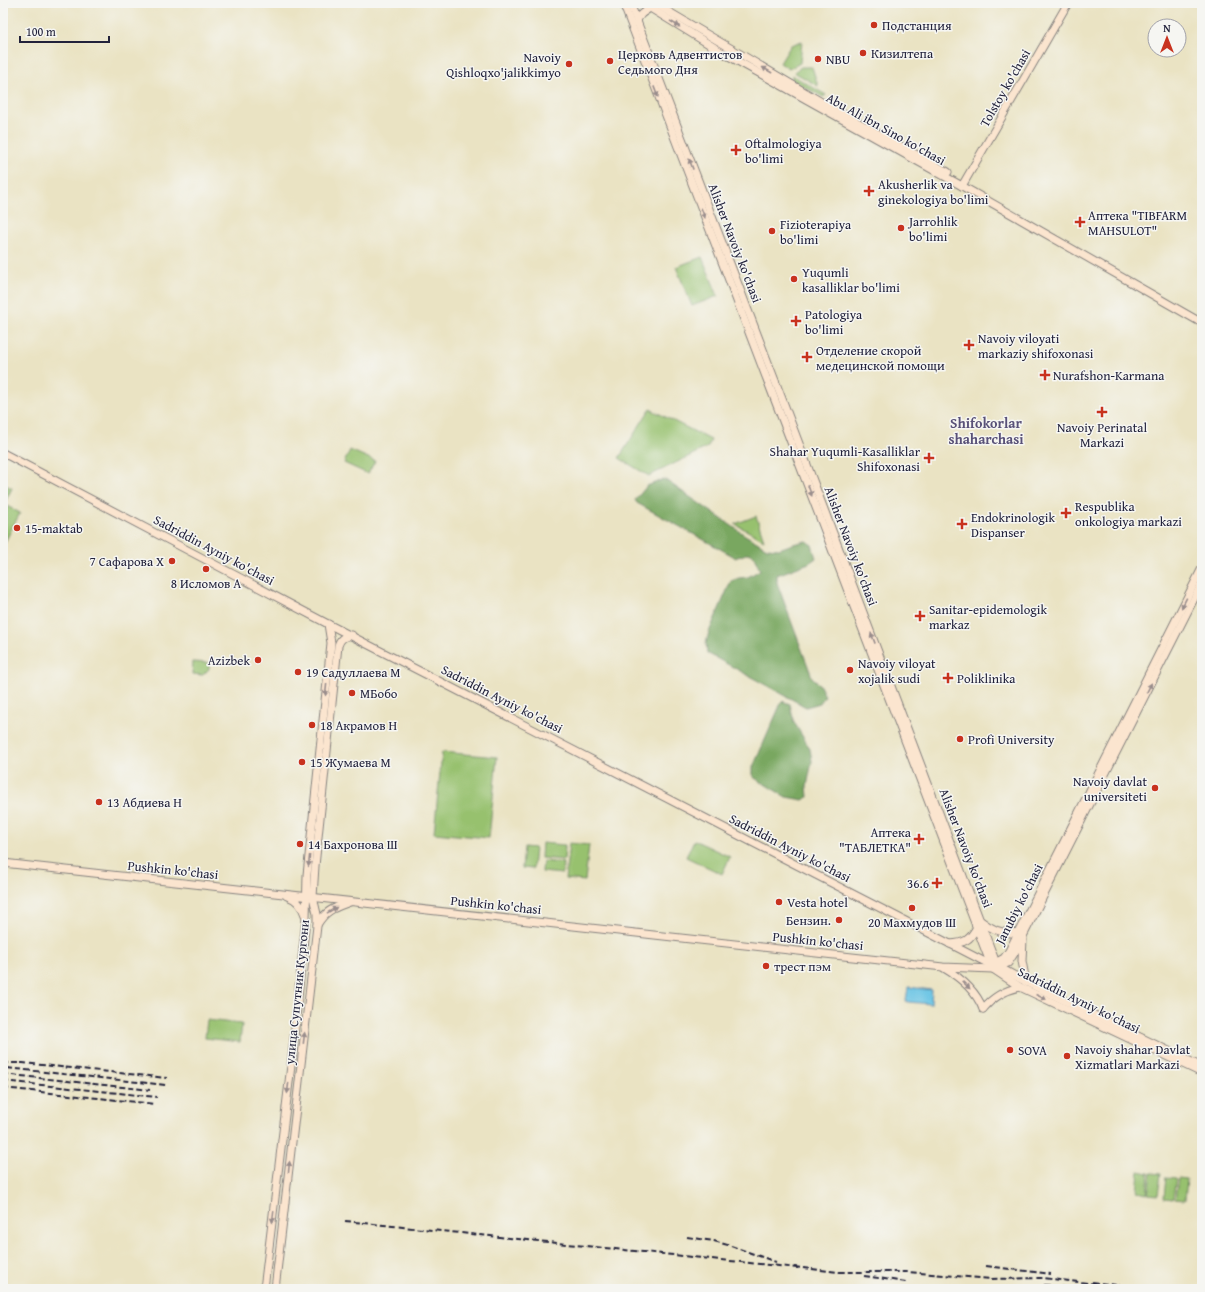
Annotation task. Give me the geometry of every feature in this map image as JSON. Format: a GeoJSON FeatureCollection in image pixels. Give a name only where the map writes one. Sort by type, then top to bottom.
{"type":"FeatureCollection","features":[{"type":"Feature","properties":{"kind":"main road","name":"Alisher Navoiy ko'chasi"},"geometry":{"type":"LineString","coordinates":[[623,3],[992,965]]}},
{"type":"Feature","properties":{"kind":"main road","name":"Alisher Navoiy ko'chasi"},"geometry":{"type":"LineString","coordinates":[[630,3],[980,920],[992,965]]}},
{"type":"Feature","properties":{"kind":"main road","name":"Abu Ali ibn Sino ko'chasi"},"geometry":{"type":"LineString","coordinates":[[642,3],[652,6],[726,54],[1202,317]]}},
{"type":"Feature","properties":{"kind":"main road","name":"Tolstoy ko'chasi"},"geometry":{"type":"LineString","coordinates":[[963,184],[1068,3]]}},
{"type":"Feature","properties":{"kind":"main road"},"geometry":{"type":"LineString","coordinates":[[637,22],[640,14],[652,6]]}},
{"type":"Feature","properties":{"kind":"main road","name":"Abu Ali ibn Sino ko'chasi"},"geometry":{"type":"LineString","coordinates":[[963,184],[1202,323]]}},
{"type":"Feature","properties":{"kind":"main road","name":"Sadriddin Ayniy ko'chasi"},"geometry":{"type":"LineString","coordinates":[[3,453],[328,624],[950,944],[1202,1067]]}},
{"type":"Feature","properties":{"kind":"main road","name":"Janubiy ko'chasi"},"geometry":{"type":"LineString","coordinates":[[1021,934],[1202,568]]}},
{"type":"Feature","properties":{"kind":"main road","name":"Janubiy ko'chasi"},"geometry":{"type":"LineString","coordinates":[[992,965],[1004,958],[1021,934],[1202,583]]}},
{"type":"Feature","properties":{"kind":"main road"},"geometry":{"type":"LineString","coordinates":[[264,1289],[293,1050],[306,919],[310,896],[335,645],[328,624]]}},
{"type":"Feature","properties":{"kind":"main road"},"geometry":{"type":"LineString","coordinates":[[335,645],[343,637],[352,635]]}},
{"type":"Feature","properties":{"kind":"main road","name":"Pushkin ko'chasi"},"geometry":{"type":"LineString","coordinates":[[3,863],[942,967],[992,965]]}},
{"type":"Feature","properties":{"kind":"main road"},"geometry":{"type":"LineString","coordinates":[[279,893],[292,898],[301,905],[306,919]]}},
{"type":"Feature","properties":{"kind":"main road","name":"улица Супутник Кургони"},"geometry":{"type":"LineString","coordinates":[[275,1289],[317,926],[317,914],[310,896]]}},
{"type":"Feature","properties":{"kind":"main road"},"geometry":{"type":"LineString","coordinates":[[317,926],[329,910],[351,901]]}},
{"type":"Feature","properties":{"kind":"main road"},"geometry":{"type":"LineString","coordinates":[[980,920],[989,927],[1000,932],[1021,934],[1022,961],[1026,982]]}},
{"type":"Feature","properties":{"kind":"main road"},"geometry":{"type":"LineString","coordinates":[[950,944],[966,941],[977,927]]}},
{"type":"Feature","properties":{"kind":"main road","name":"Sadriddin Ayniy ko'chasi"},"geometry":{"type":"LineString","coordinates":[[992,965],[1020,987],[1202,1073]]}},
{"type":"Feature","properties":{"kind":"main road"},"geometry":{"type":"LineString","coordinates":[[942,967],[955,975],[974,992],[983,1009],[989,1001],[997,996],[1020,987]]}},
{"type":"Feature","properties":{"kind":"green space"},"geometry":{"type":"Polygon","coordinates":[[[802,41],[800,63],[789,69],[780,63],[791,45],[802,41]]]}},
{"type":"Feature","properties":{"kind":"green space"},"geometry":{"type":"Polygon","coordinates":[[[801,67],[812,67],[818,86],[794,72],[801,67]]]}},
{"type":"Feature","properties":{"kind":"green space"},"geometry":{"type":"Polygon","coordinates":[[[792,75],[826,95],[823,97],[792,80],[792,75]]]}},
{"type":"Feature","properties":{"kind":"green space"},"geometry":{"type":"Polygon","coordinates":[[[702,257],[718,296],[692,306],[676,267],[702,257]]]}},
{"type":"Feature","properties":{"kind":"green space"},"geometry":{"type":"Polygon","coordinates":[[[650,409],[711,440],[708,447],[649,476],[619,458],[650,409]]]}},
{"type":"Feature","properties":{"kind":"green space"},"geometry":{"type":"Polygon","coordinates":[[[350,450],[375,461],[368,474],[344,463],[350,450]]]}},
{"type":"Feature","properties":{"kind":"green space"},"geometry":{"type":"Polygon","coordinates":[[[664,479],[745,535],[767,548],[779,549],[806,541],[812,545],[816,558],[809,563],[777,575],[777,583],[812,677],[819,684],[825,696],[820,703],[806,707],[707,653],[706,643],[709,632],[731,581],[748,577],[760,570],[753,555],[749,553],[735,558],[637,503],[635,500],[647,486],[664,479]]]}},
{"type":"Feature","properties":{"kind":"green space"},"geometry":{"type":"Polygon","coordinates":[[[3,484],[12,488],[4,504],[3,503],[3,484]]]}},
{"type":"Feature","properties":{"kind":"green space"},"geometry":{"type":"Polygon","coordinates":[[[5,505],[20,513],[5,542],[3,541],[3,509],[5,505]]]}},
{"type":"Feature","properties":{"kind":"green space"},"geometry":{"type":"Polygon","coordinates":[[[756,516],[764,540],[735,524],[756,516]]]}},
{"type":"Feature","properties":{"kind":"green space"},"geometry":{"type":"Polygon","coordinates":[[[193,662],[209,663],[209,669],[203,675],[192,674],[193,662]]]}},
{"type":"Feature","properties":{"kind":"green space"},"geometry":{"type":"Polygon","coordinates":[[[782,701],[790,704],[794,722],[810,749],[812,761],[807,786],[808,797],[803,800],[786,797],[753,777],[753,767],[782,701]]]}},
{"type":"Feature","properties":{"kind":"green space"},"geometry":{"type":"Polygon","coordinates":[[[442,752],[497,757],[489,838],[434,833],[442,752]]]}},
{"type":"Feature","properties":{"kind":"green space"},"geometry":{"type":"Polygon","coordinates":[[[694,840],[730,857],[722,874],[686,857],[694,840]]]}},
{"type":"Feature","properties":{"kind":"green space"},"geometry":{"type":"Polygon","coordinates":[[[542,843],[565,845],[564,860],[541,858],[542,843]]]}},
{"type":"Feature","properties":{"kind":"green space"},"geometry":{"type":"Polygon","coordinates":[[[569,843],[589,845],[585,881],[565,879],[569,843]]]}},
{"type":"Feature","properties":{"kind":"green space"},"geometry":{"type":"Polygon","coordinates":[[[524,847],[535,848],[533,869],[522,868],[524,847]]]}},
{"type":"Feature","properties":{"kind":"green space"},"geometry":{"type":"Polygon","coordinates":[[[543,861],[563,863],[562,874],[542,872],[543,861]]]}},
{"type":"Feature","properties":{"kind":"green space"},"geometry":{"type":"Polygon","coordinates":[[[207,1020],[242,1024],[240,1042],[205,1038],[207,1020]]]}},
{"type":"Feature","properties":{"kind":"green space"},"geometry":{"type":"Polygon","coordinates":[[[1139,1171],[1149,1173],[1147,1194],[1137,1192],[1139,1171]]]}},
{"type":"Feature","properties":{"kind":"green space"},"geometry":{"type":"Polygon","coordinates":[[[1151,1173],[1161,1174],[1158,1195],[1148,1194],[1151,1173]]]}},
{"type":"Feature","properties":{"kind":"green space"},"geometry":{"type":"Polygon","coordinates":[[[1166,1177],[1176,1178],[1173,1199],[1164,1198],[1166,1177]]]}},
{"type":"Feature","properties":{"kind":"green space"},"geometry":{"type":"Polygon","coordinates":[[[1178,1178],[1187,1179],[1185,1200],[1175,1199],[1178,1178]]]}},
{"type":"Feature","properties":{"kind":"water"},"geometry":{"type":"Polygon","coordinates":[[[908,987],[932,990],[931,1004],[906,1001],[908,987]]]}},
{"type":"Feature","properties":{"kind":"railway"},"geometry":{"type":"LineString","coordinates":[[3,1063],[23,1063],[167,1078]]}},
{"type":"Feature","properties":{"kind":"railway"},"geometry":{"type":"LineString","coordinates":[[7,1068],[166,1085]]}},
{"type":"Feature","properties":{"kind":"railway"},"geometry":{"type":"LineString","coordinates":[[3,1074],[150,1090]]}},
{"type":"Feature","properties":{"kind":"railway"},"geometry":{"type":"LineString","coordinates":[[3,1081],[157,1097]]}},
{"type":"Feature","properties":{"kind":"railway"},"geometry":{"type":"LineString","coordinates":[[3,1088],[155,1104]]}},
{"type":"Feature","properties":{"kind":"railway"},"geometry":{"type":"LineString","coordinates":[[345,1221],[798,1268]]}},
{"type":"Feature","properties":{"kind":"railway"},"geometry":{"type":"LineString","coordinates":[[687,1237],[714,1241],[776,1262]]}},
{"type":"Feature","properties":{"kind":"railway"},"geometry":{"type":"LineString","coordinates":[[986,1266],[1051,1274]]}},
{"type":"Feature","properties":{"kind":"railway"},"geometry":{"type":"LineString","coordinates":[[794,1267],[839,1272],[908,1272],[990,1279],[1043,1278],[1097,1284]]}},
{"type":"Feature","properties":{"kind":"railway"},"geometry":{"type":"LineString","coordinates":[[864,1276],[906,1282]]}},
{"type":"Feature","properties":{"kind":"railway"},"geometry":{"type":"LineString","coordinates":[[1092,1282],[1147,1289]]}},
{"type":"Feature","properties":{"kind":"railway"},"geometry":{"type":"LineString","coordinates":[[1044,1285],[1084,1289]]}},
{"type":"Feature","properties":{"kind":"place","name":"Подстанция"},"geometry":{"type":"Point","coordinates":[874,25]}},
{"type":"Feature","properties":{"kind":"place","name":"Кизилтепа"},"geometry":{"type":"Point","coordinates":[863,53]}},
{"type":"Feature","properties":{"kind":"place","name":"NBU"},"geometry":{"type":"Point","coordinates":[818,59]}},
{"type":"Feature","properties":{"kind":"place","name":"Церковь Адвентистов Седьмого Дня"},"geometry":{"type":"Point","coordinates":[610,61]}},
{"type":"Feature","properties":{"kind":"place","name":"Navoiy Qishloqxo'jalikkimyo"},"geometry":{"type":"Point","coordinates":[569,64]}},
{"type":"Feature","properties":{"kind":"place","name":"Oftalmologiya bo'limi"},"geometry":{"type":"Point","coordinates":[736,150]}},
{"type":"Feature","properties":{"kind":"place","name":"Akusherlik va ginekologiya bo'limi"},"geometry":{"type":"Point","coordinates":[869,191]}},
{"type":"Feature","properties":{"kind":"place","name":"Аптека \"TIBFARM MAHSULOT\""},"geometry":{"type":"Point","coordinates":[1080,222]}},
{"type":"Feature","properties":{"kind":"place","name":"Jarrohlik bo'limi"},"geometry":{"type":"Point","coordinates":[901,228]}},
{"type":"Feature","properties":{"kind":"place","name":"Fizioterapiya bo'limi"},"geometry":{"type":"Point","coordinates":[772,231]}},
{"type":"Feature","properties":{"kind":"place","name":"Yuqumli kasalliklar bo'limi"},"geometry":{"type":"Point","coordinates":[794,279]}},
{"type":"Feature","properties":{"kind":"place","name":"Patologiya bo'limi"},"geometry":{"type":"Point","coordinates":[796,321]}},
{"type":"Feature","properties":{"kind":"place","name":"Navoiy viloyati markaziy shifoxonasi"},"geometry":{"type":"Point","coordinates":[969,345]}},
{"type":"Feature","properties":{"kind":"place","name":"Отделение скорой медецинской помощи"},"geometry":{"type":"Point","coordinates":[807,357]}},
{"type":"Feature","properties":{"kind":"place","name":"Nurafshon-Karmana"},"geometry":{"type":"Point","coordinates":[1045,375]}},
{"type":"Feature","properties":{"kind":"place","name":"Navoiy Perinatal Markazi"},"geometry":{"type":"Point","coordinates":[1102,412]}},
{"type":"Feature","properties":{"kind":"place","name":"Shahar Yuqumli-Kasalliklar Shifoxonasi"},"geometry":{"type":"Point","coordinates":[929,458]}},
{"type":"Feature","properties":{"kind":"place","name":"Respublika onkologiya markazi"},"geometry":{"type":"Point","coordinates":[1066,513]}},
{"type":"Feature","properties":{"kind":"place","name":"Endokrinologik Dispanser"},"geometry":{"type":"Point","coordinates":[962,524]}},
{"type":"Feature","properties":{"kind":"place","name":"15-maktab"},"geometry":{"type":"Point","coordinates":[17,528]}},
{"type":"Feature","properties":{"kind":"place","name":"7 Сафарова Х"},"geometry":{"type":"Point","coordinates":[172,561]}},
{"type":"Feature","properties":{"kind":"place","name":"8 Исломов А"},"geometry":{"type":"Point","coordinates":[206,569]}},
{"type":"Feature","properties":{"kind":"place","name":"Sanitar-epidemologik markaz"},"geometry":{"type":"Point","coordinates":[920,616]}},
{"type":"Feature","properties":{"kind":"place","name":"Azizbek"},"geometry":{"type":"Point","coordinates":[258,660]}},
{"type":"Feature","properties":{"kind":"place","name":"Navoiy viloyat xojalik sudi"},"geometry":{"type":"Point","coordinates":[850,670]}},
{"type":"Feature","properties":{"kind":"place","name":"19 Садуллаева М"},"geometry":{"type":"Point","coordinates":[298,672]}},
{"type":"Feature","properties":{"kind":"place","name":"Poliklinika"},"geometry":{"type":"Point","coordinates":[948,678]}},
{"type":"Feature","properties":{"kind":"place","name":"МБобо"},"geometry":{"type":"Point","coordinates":[352,693]}},
{"type":"Feature","properties":{"kind":"place","name":"18 Акрамов Н"},"geometry":{"type":"Point","coordinates":[312,725]}},
{"type":"Feature","properties":{"kind":"place","name":"Profi University"},"geometry":{"type":"Point","coordinates":[960,739]}},
{"type":"Feature","properties":{"kind":"place","name":"15 Жумаева М"},"geometry":{"type":"Point","coordinates":[302,762]}},
{"type":"Feature","properties":{"kind":"place","name":"Navoiy davlat universiteti"},"geometry":{"type":"Point","coordinates":[1155,788]}},
{"type":"Feature","properties":{"kind":"place","name":"13 Абдиева Н"},"geometry":{"type":"Point","coordinates":[99,802]}},
{"type":"Feature","properties":{"kind":"place","name":"Аптека \"ТАБЛЕТКА\""},"geometry":{"type":"Point","coordinates":[919,839]}},
{"type":"Feature","properties":{"kind":"place","name":"14 Бахронова Ш"},"geometry":{"type":"Point","coordinates":[300,844]}},
{"type":"Feature","properties":{"kind":"place","name":"36.6"},"geometry":{"type":"Point","coordinates":[937,883]}},
{"type":"Feature","properties":{"kind":"place","name":"Vesta hotel"},"geometry":{"type":"Point","coordinates":[779,902]}},
{"type":"Feature","properties":{"kind":"place","name":"20 Махмудов Ш"},"geometry":{"type":"Point","coordinates":[912,908]}},
{"type":"Feature","properties":{"kind":"place","name":"Бензин."},"geometry":{"type":"Point","coordinates":[839,920]}},
{"type":"Feature","properties":{"kind":"place","name":"трест пэм"},"geometry":{"type":"Point","coordinates":[766,966]}},
{"type":"Feature","properties":{"kind":"place","name":"SOVA"},"geometry":{"type":"Point","coordinates":[1010,1050]}},
{"type":"Feature","properties":{"kind":"place","name":"Navoiy shahar Davlat Xizmatlari Markazi"},"geometry":{"type":"Point","coordinates":[1067,1056]}},
{"type":"Feature","properties":{"kind":"district","name":"Shifokorlar shaharchasi"},"geometry":{"type":"Point","coordinates":[986,432]}}]}
